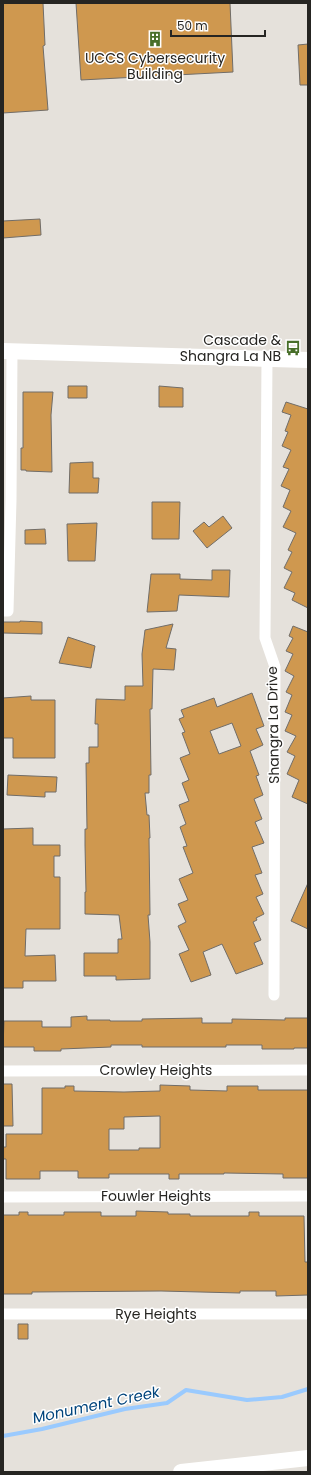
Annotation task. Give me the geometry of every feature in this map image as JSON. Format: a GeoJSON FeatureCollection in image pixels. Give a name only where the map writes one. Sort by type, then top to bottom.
{"type":"FeatureCollection","features":[{"type":"Feature","properties":{"kind":"street"},"geometry":{"type":"LineString","coordinates":[[3,611],[8,611],[8,351],[308,360]]}},
{"type":"Feature","properties":{"kind":"street","name":"Shangra La Drive"},"geometry":{"type":"LineString","coordinates":[[267,359],[265,638],[275,667],[274,995]]}},
{"type":"Feature","properties":{"kind":"street","name":"Crowley Heights"},"geometry":{"type":"LineString","coordinates":[[3,1071],[308,1070]]}},
{"type":"Feature","properties":{"kind":"street","name":"Fouwler Heights"},"geometry":{"type":"LineString","coordinates":[[3,1197],[308,1196]]}},
{"type":"Feature","properties":{"kind":"street","name":"Rye Heights"},"geometry":{"type":"LineString","coordinates":[[3,1314],[308,1314]]}},
{"type":"Feature","properties":{"kind":"street"},"geometry":{"type":"LineString","coordinates":[[181,1472],[308,1458]]}},
{"type":"Feature","properties":{"kind":"building","name":"UCCS Cybersecurity Building"},"geometry":{"type":"Polygon","coordinates":[[[3,3],[43,3],[45,45],[43,46],[48,110],[3,113],[3,3]]]}},
{"type":"Feature","properties":{"kind":"building","name":"UCCS Cybersecurity Building"},"geometry":{"type":"Polygon","coordinates":[[[76,3],[230,3],[233,72],[81,80],[76,3]]]}},
{"type":"Feature","properties":{"kind":"building"},"geometry":{"type":"Polygon","coordinates":[[[308,44],[308,85],[300,85],[298,45],[308,44]]]}},
{"type":"Feature","properties":{"kind":"building"},"geometry":{"type":"Polygon","coordinates":[[[40,219],[41,235],[3,238],[3,221],[40,219]]]}},
{"type":"Feature","properties":{"kind":"building"},"geometry":{"type":"Polygon","coordinates":[[[68,386],[87,386],[87,398],[68,398],[68,386]]]}},
{"type":"Feature","properties":{"kind":"building"},"geometry":{"type":"Polygon","coordinates":[[[159,386],[183,388],[183,407],[159,407],[159,386]]]}},
{"type":"Feature","properties":{"kind":"building"},"geometry":{"type":"Polygon","coordinates":[[[23,392],[53,392],[51,415],[52,472],[21,470],[21,448],[23,448],[23,392]]]}},
{"type":"Feature","properties":{"kind":"building"},"geometry":{"type":"Polygon","coordinates":[[[286,402],[308,409],[308,608],[292,600],[295,593],[284,588],[292,572],[284,568],[292,552],[288,550],[296,533],[283,527],[291,511],[283,507],[290,490],[281,486],[289,469],[283,467],[291,450],[282,446],[288,432],[285,431],[291,415],[282,412],[286,402]]]}},
{"type":"Feature","properties":{"kind":"building"},"geometry":{"type":"Polygon","coordinates":[[[93,462],[93,478],[99,478],[98,493],[69,493],[70,463],[93,462]]]}},
{"type":"Feature","properties":{"kind":"building"},"geometry":{"type":"Polygon","coordinates":[[[152,502],[180,502],[179,539],[152,539],[152,502]]]}},
{"type":"Feature","properties":{"kind":"building"},"geometry":{"type":"Polygon","coordinates":[[[223,516],[232,528],[207,548],[193,531],[204,522],[209,527],[223,516]]]}},
{"type":"Feature","properties":{"kind":"building"},"geometry":{"type":"Polygon","coordinates":[[[97,523],[95,561],[68,561],[67,524],[97,523]]]}},
{"type":"Feature","properties":{"kind":"building"},"geometry":{"type":"Polygon","coordinates":[[[45,529],[46,544],[25,544],[25,530],[45,529]]]}},
{"type":"Feature","properties":{"kind":"building"},"geometry":{"type":"Polygon","coordinates":[[[212,570],[230,570],[229,597],[179,595],[177,611],[147,612],[151,574],[180,574],[180,579],[212,580],[212,570]]]}},
{"type":"Feature","properties":{"kind":"building"},"geometry":{"type":"Polygon","coordinates":[[[3,622],[42,622],[42,634],[3,633],[3,622]]]}},
{"type":"Feature","properties":{"kind":"building"},"geometry":{"type":"Polygon","coordinates":[[[173,624],[166,648],[176,649],[174,670],[153,669],[152,709],[150,709],[151,775],[149,775],[149,793],[145,793],[147,815],[149,815],[150,838],[150,915],[148,915],[150,979],[116,980],[116,976],[84,976],[84,953],[118,953],[118,939],[122,939],[119,915],[85,914],[85,829],[87,829],[86,763],[89,763],[89,747],[98,747],[98,724],[95,724],[96,699],[125,700],[125,686],[143,686],[142,654],[145,630],[173,624]]]}},
{"type":"Feature","properties":{"kind":"building"},"geometry":{"type":"Polygon","coordinates":[[[293,626],[308,632],[308,804],[292,797],[299,780],[287,774],[295,756],[287,752],[296,736],[285,731],[292,715],[285,712],[292,695],[286,692],[294,676],[285,671],[293,654],[286,651],[293,638],[289,636],[293,626]]]}},
{"type":"Feature","properties":{"kind":"building"},"geometry":{"type":"Polygon","coordinates":[[[68,637],[95,646],[91,668],[59,663],[68,637]]]}},
{"type":"Feature","properties":{"kind":"building"},"geometry":{"type":"Polygon","coordinates":[[[252,693],[264,726],[256,729],[263,745],[250,751],[259,775],[256,776],[263,795],[254,799],[262,819],[255,822],[264,843],[252,847],[262,873],[255,875],[263,894],[256,897],[264,914],[256,918],[257,920],[253,922],[261,940],[254,943],[263,964],[236,974],[222,944],[203,952],[211,975],[191,982],[179,954],[189,950],[178,926],[186,922],[178,904],[188,900],[179,879],[193,873],[183,847],[187,846],[180,827],[186,824],[179,805],[189,801],[182,783],[189,780],[180,758],[190,754],[182,733],[185,732],[179,719],[184,717],[181,710],[214,698],[217,707],[252,693]],[[232,723],[210,731],[219,754],[241,746],[232,723]]]}},
{"type":"Feature","properties":{"kind":"building"},"geometry":{"type":"Polygon","coordinates":[[[31,696],[31,700],[55,700],[55,758],[13,758],[13,738],[3,738],[3,698],[31,696]]]}},
{"type":"Feature","properties":{"kind":"building"},"geometry":{"type":"Polygon","coordinates":[[[8,775],[57,777],[56,792],[45,792],[45,797],[7,795],[8,775]]]}},
{"type":"Feature","properties":{"kind":"building"},"geometry":{"type":"Polygon","coordinates":[[[33,828],[33,845],[60,845],[60,856],[54,856],[54,877],[60,877],[60,929],[26,929],[25,956],[55,955],[56,981],[23,981],[23,988],[3,988],[3,829],[33,828]]]}},
{"type":"Feature","properties":{"kind":"building"},"geometry":{"type":"Polygon","coordinates":[[[308,883],[308,929],[291,921],[308,883]]]}},
{"type":"Feature","properties":{"kind":"building"},"geometry":{"type":"Polygon","coordinates":[[[87,1016],[87,1020],[110,1021],[202,1018],[202,1023],[232,1023],[232,1019],[285,1020],[285,1018],[308,1018],[308,1048],[262,1049],[262,1045],[226,1045],[226,1047],[142,1047],[142,1045],[111,1045],[111,1047],[61,1049],[61,1051],[34,1051],[34,1047],[3,1047],[4,1021],[42,1021],[42,1027],[71,1027],[71,1017],[87,1016]]]}},
{"type":"Feature","properties":{"kind":"building"},"geometry":{"type":"Polygon","coordinates":[[[3,1084],[12,1084],[13,1126],[3,1126],[3,1084]]]}},
{"type":"Feature","properties":{"kind":"building"},"geometry":{"type":"Polygon","coordinates":[[[160,1085],[190,1086],[190,1090],[227,1091],[227,1086],[258,1086],[258,1090],[308,1090],[308,1178],[283,1178],[283,1174],[224,1173],[179,1174],[179,1179],[169,1179],[169,1174],[109,1174],[109,1178],[78,1178],[78,1171],[40,1171],[40,1179],[6,1179],[6,1159],[3,1159],[3,1147],[6,1147],[6,1134],[42,1134],[42,1088],[65,1088],[65,1086],[74,1086],[74,1091],[160,1091],[160,1085]],[[160,1116],[124,1117],[124,1129],[109,1129],[109,1150],[160,1148],[160,1116]]]}},
{"type":"Feature","properties":{"kind":"building"},"geometry":{"type":"Polygon","coordinates":[[[136,1211],[168,1212],[168,1214],[190,1214],[190,1216],[249,1216],[249,1212],[259,1212],[259,1216],[304,1216],[305,1262],[308,1262],[308,1295],[276,1296],[276,1291],[240,1291],[240,1293],[161,1291],[32,1292],[32,1294],[3,1294],[3,1215],[19,1215],[19,1212],[28,1212],[28,1215],[64,1215],[64,1212],[101,1212],[101,1216],[136,1216],[136,1211]]]}},
{"type":"Feature","properties":{"kind":"building"},"geometry":{"type":"Polygon","coordinates":[[[18,1324],[28,1324],[28,1339],[18,1339],[18,1324]]]}},
{"type":"Feature","properties":{"kind":"waterway","name":"Monument Creek"},"geometry":{"type":"LineString","coordinates":[[3,1436],[42,1429],[125,1409],[167,1403],[186,1390],[247,1400],[282,1397],[308,1389]]}},
{"type":"Feature","properties":{"kind":"place","name":"UCCS Cybersecurity Building"},"geometry":{"type":"Point","coordinates":[155,39]}},
{"type":"Feature","properties":{"kind":"place","name":"Cascade & Shangra La NB"},"geometry":{"type":"Point","coordinates":[293,348]}}]}
